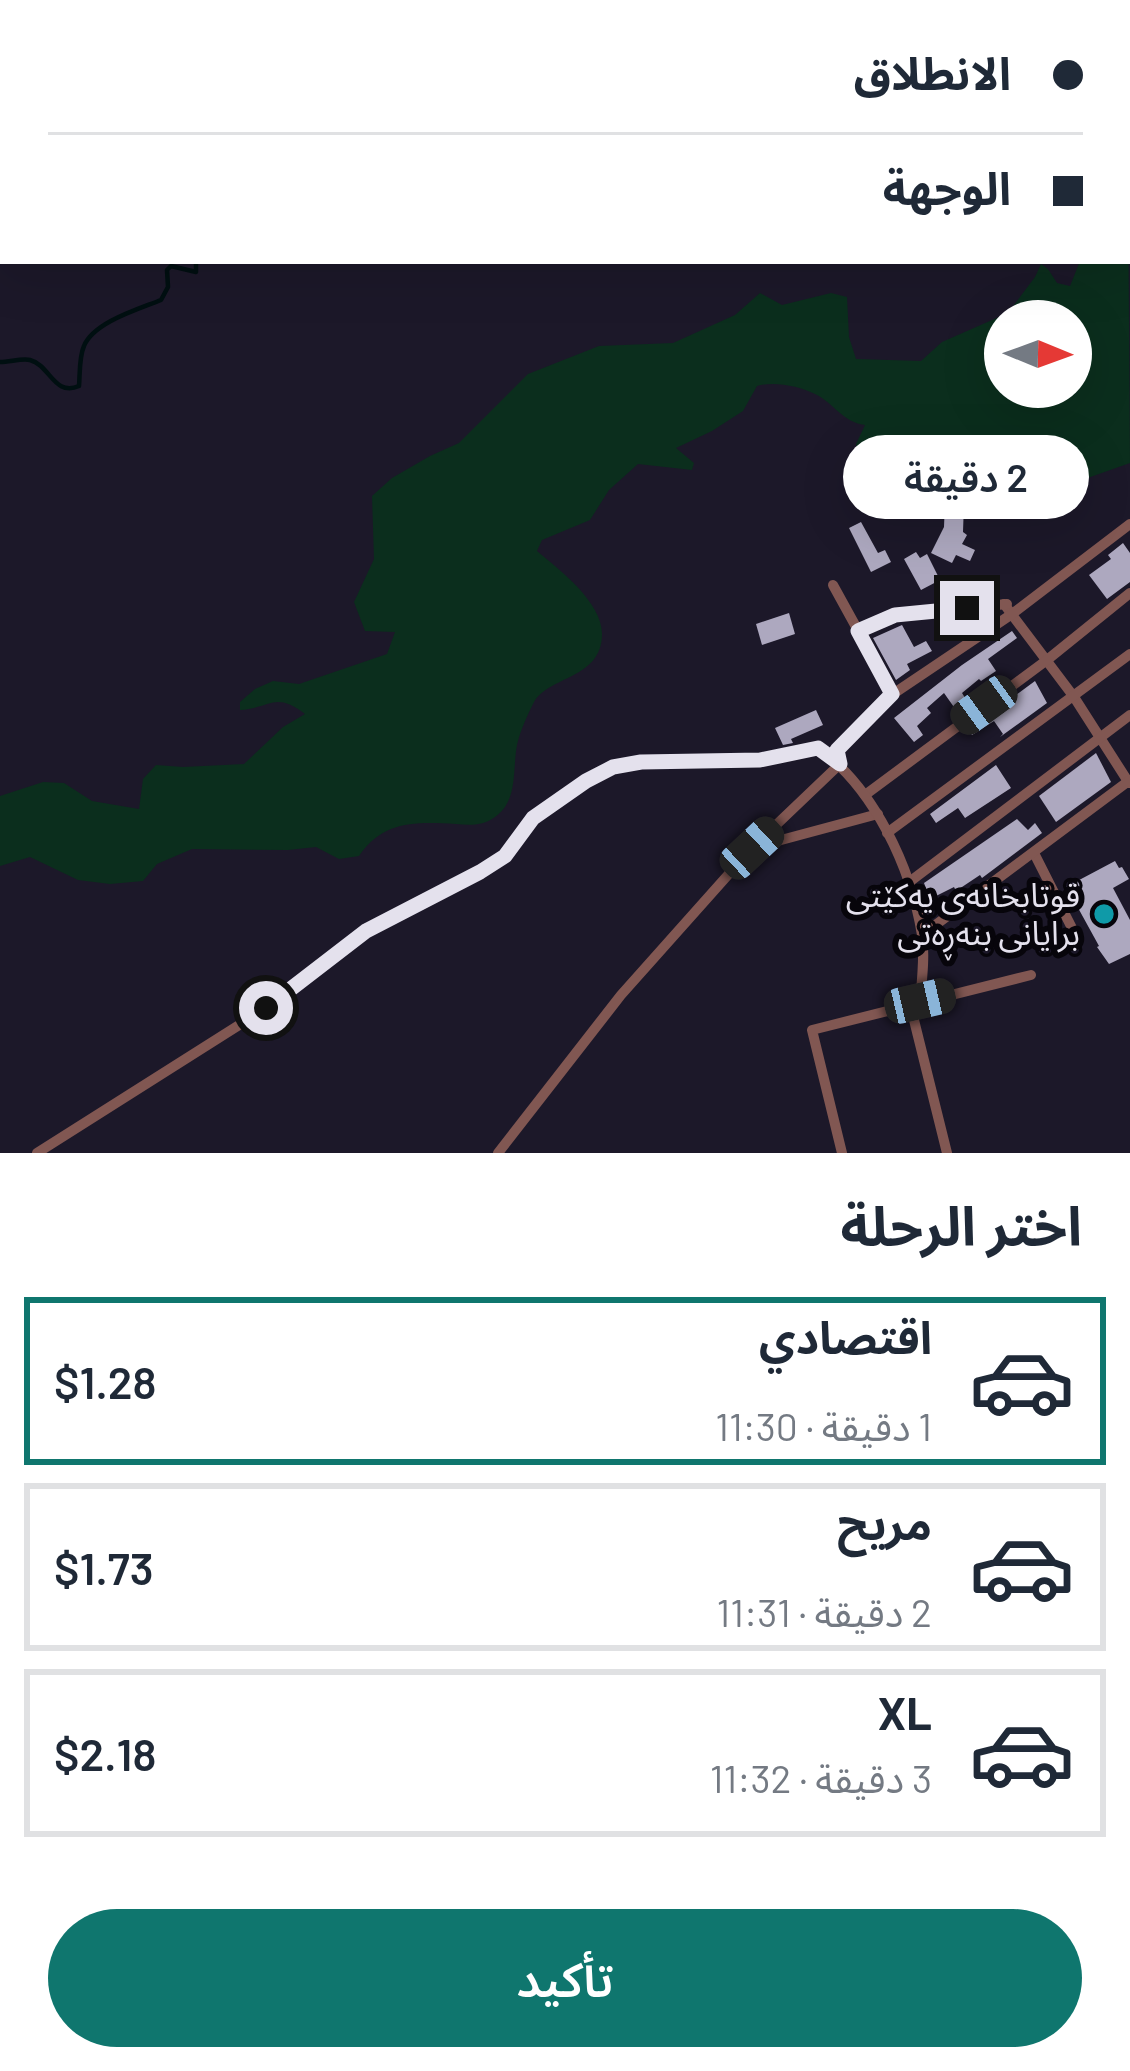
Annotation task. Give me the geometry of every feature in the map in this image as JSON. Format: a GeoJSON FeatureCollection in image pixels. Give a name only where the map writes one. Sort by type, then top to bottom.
{"type":"FeatureCollection","features":[{"type":"Feature","properties":{"kind":"street"},"geometry":{"type":"LineString","coordinates":[[858,631],[895,615],[1008,609],[1028,602],[1128,532]]}},
{"type":"Feature","properties":{"kind":"street"},"geometry":{"type":"LineString","coordinates":[[833,585],[892,694]]}},
{"type":"Feature","properties":{"kind":"street"},"geometry":{"type":"LineString","coordinates":[[865,795],[1130,593]]}},
{"type":"Feature","properties":{"kind":"street"},"geometry":{"type":"LineString","coordinates":[[922,935],[1129,782],[1074,697],[1008,609]]}},
{"type":"Feature","properties":{"kind":"street"},"geometry":{"type":"LineString","coordinates":[[840,764],[837,750],[892,694],[1008,609]]}},
{"type":"Feature","properties":{"kind":"street"},"geometry":{"type":"LineString","coordinates":[[887,832],[1130,654]]}},
{"type":"Feature","properties":{"kind":"street"},"geometry":{"type":"LineString","coordinates":[[908,884],[1130,715]]}},
{"type":"Feature","properties":{"kind":"street"},"geometry":{"type":"LineString","coordinates":[[37,1153],[266,1008],[366,931],[505,856],[533,818],[586,781],[613,767],[641,762],[760,760],[818,748],[840,764],[878,814],[908,884],[922,935],[915,1003],[947,1153]]}},
{"type":"Feature","properties":{"kind":"street"},"geometry":{"type":"LineString","coordinates":[[498,1153],[621,995],[752,848],[840,764]]}},
{"type":"Feature","properties":{"kind":"street"},"geometry":{"type":"LineString","coordinates":[[752,848],[878,814]]}},
{"type":"Feature","properties":{"kind":"street"},"geometry":{"type":"LineString","coordinates":[[1034,853],[1076,936]]}},
{"type":"Feature","properties":{"kind":"street"},"geometry":{"type":"LineString","coordinates":[[842,1153],[812,1030],[1031,975]]}},
{"type":"Feature","properties":{"kind":"green space"},"geometry":{"type":"Polygon","coordinates":[[[1041,264],[1057,283],[1070,286],[1079,264],[1129,264],[1130,463],[1082,480],[1043,438],[1034,470],[956,474],[859,463],[856,444],[865,425],[809,391],[786,385],[757,386],[743,411],[676,448],[694,463],[692,470],[638,464],[609,490],[590,520],[542,540],[537,551],[596,611],[602,635],[599,649],[584,669],[541,693],[534,702],[518,740],[507,804],[488,821],[402,826],[379,836],[359,856],[339,859],[316,847],[192,849],[157,864],[143,881],[78,880],[30,857],[0,866],[0,796],[43,782],[64,783],[92,801],[139,809],[143,779],[156,765],[244,764],[283,727],[305,714],[279,702],[240,710],[240,702],[255,689],[273,681],[299,684],[387,654],[395,632],[365,631],[354,602],[374,559],[372,496],[392,478],[459,443],[528,374],[599,346],[673,343],[735,315],[760,293],[782,305],[831,293],[847,297],[849,337],[856,359],[921,361],[942,342],[984,324],[984,408],[1092,408],[1092,300],[1018,300],[1041,264]]]}},
{"type":"Feature","properties":{"kind":"building"},"geometry":{"type":"Polygon","coordinates":[[[945,502],[964,503],[963,532],[967,535],[962,544],[975,550],[970,561],[956,555],[952,563],[931,553],[944,527],[945,502]]]}},
{"type":"Feature","properties":{"kind":"building"},"geometry":{"type":"Polygon","coordinates":[[[861,522],[878,553],[885,550],[891,562],[871,572],[849,528],[861,522]]]}},
{"type":"Feature","properties":{"kind":"building"},"geometry":{"type":"Polygon","coordinates":[[[1123,543],[1130,553],[1130,582],[1107,599],[1089,575],[1123,543]]]}},
{"type":"Feature","properties":{"kind":"building"},"geometry":{"type":"Polygon","coordinates":[[[916,552],[920,558],[927,554],[940,580],[921,590],[904,559],[916,552]]]}},
{"type":"Feature","properties":{"kind":"building"},"geometry":{"type":"Polygon","coordinates":[[[789,613],[795,634],[762,645],[756,624],[789,613]]]}},
{"type":"Feature","properties":{"kind":"building"},"geometry":{"type":"Polygon","coordinates":[[[902,625],[914,647],[926,641],[932,651],[907,664],[910,670],[896,680],[873,638],[902,625]]]}},
{"type":"Feature","properties":{"kind":"building"},"geometry":{"type":"Polygon","coordinates":[[[1012,631],[1017,638],[988,659],[996,671],[962,693],[967,701],[956,710],[944,693],[927,708],[931,713],[917,726],[923,735],[914,742],[894,718],[1012,631]]]}},
{"type":"Feature","properties":{"kind":"building"},"geometry":{"type":"Polygon","coordinates":[[[1035,681],[1047,703],[1000,737],[1003,734],[994,721],[972,735],[969,730],[1035,681]]]}},
{"type":"Feature","properties":{"kind":"building"},"geometry":{"type":"Polygon","coordinates":[[[816,710],[823,725],[783,745],[775,728],[816,710]]]}},
{"type":"Feature","properties":{"kind":"building"},"geometry":{"type":"Polygon","coordinates":[[[1096,753],[1111,782],[1056,822],[1039,796],[1096,753]]]}},
{"type":"Feature","properties":{"kind":"building"},"geometry":{"type":"Polygon","coordinates":[[[996,765],[1011,788],[965,818],[958,808],[936,823],[930,814],[996,765]]]}},
{"type":"Feature","properties":{"kind":"building"},"geometry":{"type":"Polygon","coordinates":[[[1017,819],[1028,830],[1035,823],[1042,833],[982,878],[934,897],[927,891],[924,883],[1017,819]]]}},
{"type":"Feature","properties":{"kind":"building","name":"قوتابخانەی یەکێتی برایانی بنەڕەتی"},"geometry":{"type":"Polygon","coordinates":[[[1115,861],[1129,879],[1113,888],[1130,920],[1130,954],[1109,964],[1066,887],[1115,861]]]}},
{"type":"Feature","properties":{"kind":"waterway"},"geometry":{"type":"LineString","coordinates":[[0,362],[30,360],[58,384],[79,386],[81,355],[89,338],[118,317],[161,300],[171,266],[196,272],[196,264]]}},
{"type":"Feature","properties":{"kind":"place","name":"قوتابخانەی یەکێتی برایانی بنەڕەتی"},"geometry":{"type":"Point","coordinates":[1104,914]}},
{"type":"Feature","properties":{"kind":"route"},"geometry":{"type":"LineString","coordinates":[[266,1008],[366,931],[505,856],[533,818],[613,767],[641,762],[760,760],[818,748],[840,764],[837,750],[892,694],[858,631],[895,615],[967,608]]}}]}
